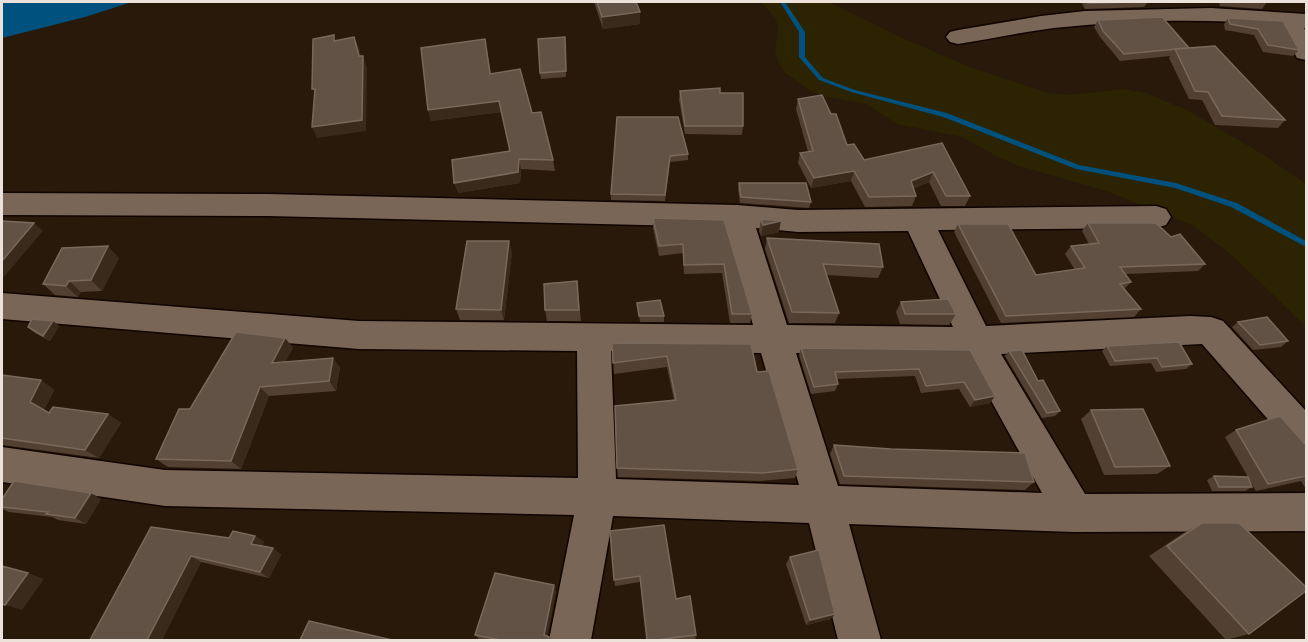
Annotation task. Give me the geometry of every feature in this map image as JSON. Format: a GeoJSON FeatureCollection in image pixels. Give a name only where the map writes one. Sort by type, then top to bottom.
{"type":"FeatureCollection","features":[{"type":"Feature","properties":{"kind":"street"},"geometry":{"type":"LineString","coordinates":[[1036,2],[1053,22]]}},
{"type":"Feature","properties":{"kind":"street"},"geometry":{"type":"LineString","coordinates":[[958,37],[1118,9],[1236,14],[1297,20],[1306,53]]}},
{"type":"Feature","properties":{"kind":"street"},"geometry":{"type":"LineString","coordinates":[[2,204],[268,205],[737,216],[798,221],[1156,217]]}},
{"type":"Feature","properties":{"kind":"street"},"geometry":{"type":"LineString","coordinates":[[737,216],[824,503],[859,640]]}},
{"type":"Feature","properties":{"kind":"street"},"geometry":{"type":"LineString","coordinates":[[917,219],[976,341],[1074,513]]}},
{"type":"Feature","properties":{"kind":"street"},"geometry":{"type":"LineString","coordinates":[[2,306],[359,335],[976,341],[1190,330],[1211,331],[1306,436]]}},
{"type":"Feature","properties":{"kind":"street"},"geometry":{"type":"LineString","coordinates":[[570,640],[597,497],[594,337]]}},
{"type":"Feature","properties":{"kind":"street"},"geometry":{"type":"LineString","coordinates":[[2,464],[165,489],[597,497],[1074,513],[1306,512]]}},
{"type":"Feature","properties":{"kind":"sand"},"geometry":{"type":"Polygon","coordinates":[[[761,2],[829,2],[900,37],[970,67],[1048,93],[1068,95],[1125,89],[1146,93],[1187,110],[1264,155],[1306,184],[1306,327],[1233,256],[1194,226],[1106,191],[1016,165],[962,137],[897,124],[866,104],[827,97],[809,90],[785,73],[778,62],[775,51],[778,30],[776,19],[761,2]]]}},
{"type":"Feature","properties":{"kind":"water"},"geometry":{"type":"Polygon","coordinates":[[[2,2],[132,2],[85,17],[2,38],[2,2]]]}},
{"type":"Feature","properties":{"kind":"building"},"geometry":{"type":"Polygon","coordinates":[[[597,2],[636,2],[640,12],[602,17],[597,2]]]}},
{"type":"Feature","properties":{"kind":"building"},"geometry":{"type":"Polygon","coordinates":[[[1087,2],[1137,2],[1088,3],[1087,2]]]}},
{"type":"Feature","properties":{"kind":"building"},"geometry":{"type":"Polygon","coordinates":[[[1162,17],[1189,48],[1124,54],[1103,31],[1098,20],[1162,17]]]}},
{"type":"Feature","properties":{"kind":"building"},"geometry":{"type":"Polygon","coordinates":[[[1228,18],[1283,21],[1299,50],[1268,45],[1258,29],[1230,24],[1228,18]]]}},
{"type":"Feature","properties":{"kind":"building"},"geometry":{"type":"Polygon","coordinates":[[[334,35],[334,41],[354,37],[359,56],[363,56],[362,120],[312,127],[315,89],[312,89],[313,39],[334,35]]]}},
{"type":"Feature","properties":{"kind":"building"},"geometry":{"type":"Polygon","coordinates":[[[565,37],[566,71],[540,73],[538,39],[565,37]]]}},
{"type":"Feature","properties":{"kind":"building"},"geometry":{"type":"Polygon","coordinates":[[[485,39],[490,74],[520,69],[532,113],[541,112],[553,160],[519,159],[518,172],[454,183],[452,160],[510,151],[499,101],[428,110],[421,48],[485,39]]]}},
{"type":"Feature","properties":{"kind":"building"},"geometry":{"type":"Polygon","coordinates":[[[1215,46],[1285,120],[1222,116],[1208,92],[1195,91],[1175,49],[1215,46]]]}},
{"type":"Feature","properties":{"kind":"building"},"geometry":{"type":"Polygon","coordinates":[[[720,88],[720,93],[743,93],[743,126],[685,126],[680,91],[720,88]]]}},
{"type":"Feature","properties":{"kind":"building"},"geometry":{"type":"Polygon","coordinates":[[[822,95],[831,114],[836,114],[847,145],[854,144],[864,160],[942,143],[970,196],[946,196],[933,172],[911,181],[916,196],[869,197],[854,171],[814,178],[800,153],[813,151],[798,99],[822,95]]]}},
{"type":"Feature","properties":{"kind":"building"},"geometry":{"type":"Polygon","coordinates":[[[617,117],[678,117],[688,154],[670,156],[665,195],[611,194],[617,117]]]}},
{"type":"Feature","properties":{"kind":"building"},"geometry":{"type":"Polygon","coordinates":[[[739,183],[806,183],[811,202],[741,197],[739,183]]]}},
{"type":"Feature","properties":{"kind":"building"},"geometry":{"type":"Polygon","coordinates":[[[653,218],[724,220],[752,314],[732,314],[724,264],[684,265],[683,244],[659,246],[653,218]]]}},
{"type":"Feature","properties":{"kind":"building"},"geometry":{"type":"Polygon","coordinates":[[[761,219],[781,221],[763,225],[761,219]]]}},
{"type":"Feature","properties":{"kind":"building"},"geometry":{"type":"Polygon","coordinates":[[[2,221],[34,223],[2,261],[2,221]]]}},
{"type":"Feature","properties":{"kind":"building"},"geometry":{"type":"Polygon","coordinates":[[[1088,223],[1156,223],[1171,237],[1180,234],[1205,264],[1120,267],[1131,282],[1120,284],[1141,309],[1006,316],[958,224],[1008,224],[1036,275],[1085,268],[1071,246],[1099,243],[1088,223]]]}},
{"type":"Feature","properties":{"kind":"building"},"geometry":{"type":"Polygon","coordinates":[[[767,238],[879,244],[883,267],[823,264],[839,313],[792,312],[767,238]]]}},
{"type":"Feature","properties":{"kind":"building"},"geometry":{"type":"Polygon","coordinates":[[[467,241],[509,241],[501,310],[456,309],[467,241]]]}},
{"type":"Feature","properties":{"kind":"building"},"geometry":{"type":"Polygon","coordinates":[[[108,246],[91,280],[69,281],[66,286],[43,284],[62,248],[108,246]]]}},
{"type":"Feature","properties":{"kind":"building"},"geometry":{"type":"Polygon","coordinates":[[[577,281],[579,310],[545,310],[544,284],[577,281]]]}},
{"type":"Feature","properties":{"kind":"building"},"geometry":{"type":"Polygon","coordinates":[[[948,299],[956,314],[905,314],[901,302],[948,299]]]}},
{"type":"Feature","properties":{"kind":"building"},"geometry":{"type":"Polygon","coordinates":[[[660,300],[664,316],[639,316],[637,303],[660,300]]]}},
{"type":"Feature","properties":{"kind":"building"},"geometry":{"type":"Polygon","coordinates":[[[1267,317],[1288,341],[1260,345],[1238,322],[1267,317]]]}},
{"type":"Feature","properties":{"kind":"building"},"geometry":{"type":"Polygon","coordinates":[[[32,319],[53,321],[43,336],[28,327],[32,319]]]}},
{"type":"Feature","properties":{"kind":"building"},"geometry":{"type":"Polygon","coordinates":[[[236,332],[285,338],[272,363],[333,358],[329,381],[260,387],[231,461],[156,459],[179,409],[190,409],[236,332]]]}},
{"type":"Feature","properties":{"kind":"building"},"geometry":{"type":"Polygon","coordinates":[[[1179,342],[1192,364],[1162,367],[1157,358],[1115,361],[1107,346],[1179,342]]]}},
{"type":"Feature","properties":{"kind":"building"},"geometry":{"type":"Polygon","coordinates":[[[612,343],[751,344],[757,372],[769,371],[798,469],[763,473],[617,468],[615,406],[676,400],[667,356],[613,363],[612,343]]]}},
{"type":"Feature","properties":{"kind":"building"},"geometry":{"type":"Polygon","coordinates":[[[801,348],[970,350],[995,396],[975,400],[964,382],[926,386],[919,369],[835,372],[838,384],[814,387],[801,348]]]}},
{"type":"Feature","properties":{"kind":"building"},"geometry":{"type":"Polygon","coordinates":[[[1022,350],[1038,381],[1043,380],[1060,411],[1047,413],[1009,351],[1022,350]]]}},
{"type":"Feature","properties":{"kind":"building"},"geometry":{"type":"Polygon","coordinates":[[[2,375],[41,380],[30,402],[49,413],[53,407],[108,414],[85,450],[2,438],[2,375]]]}},
{"type":"Feature","properties":{"kind":"building"},"geometry":{"type":"Polygon","coordinates":[[[1143,409],[1170,466],[1115,467],[1091,410],[1143,409]]]}},
{"type":"Feature","properties":{"kind":"building"},"geometry":{"type":"Polygon","coordinates":[[[1280,416],[1306,444],[1306,476],[1268,484],[1236,430],[1280,416]]]}},
{"type":"Feature","properties":{"kind":"building"},"geometry":{"type":"Polygon","coordinates":[[[834,445],[1025,453],[1034,482],[844,476],[834,445]]]}},
{"type":"Feature","properties":{"kind":"building"},"geometry":{"type":"Polygon","coordinates":[[[1214,476],[1248,477],[1252,487],[1219,487],[1214,476]]]}},
{"type":"Feature","properties":{"kind":"building"},"geometry":{"type":"Polygon","coordinates":[[[14,481],[91,493],[75,518],[46,514],[48,512],[2,507],[2,499],[14,481]]]}},
{"type":"Feature","properties":{"kind":"building"},"geometry":{"type":"Polygon","coordinates":[[[1202,523],[1239,523],[1306,587],[1306,591],[1249,634],[1167,546],[1202,523]]]}},
{"type":"Feature","properties":{"kind":"building"},"geometry":{"type":"Polygon","coordinates":[[[664,525],[676,599],[690,596],[696,635],[647,640],[640,576],[614,580],[610,531],[664,525]]]}},
{"type":"Feature","properties":{"kind":"building"},"geometry":{"type":"Polygon","coordinates":[[[151,527],[229,538],[233,531],[255,536],[251,544],[273,548],[260,572],[191,556],[147,640],[90,640],[151,527]]]}},
{"type":"Feature","properties":{"kind":"building"},"geometry":{"type":"Polygon","coordinates":[[[819,550],[835,614],[810,620],[790,557],[819,550]]]}},
{"type":"Feature","properties":{"kind":"building"},"geometry":{"type":"Polygon","coordinates":[[[2,566],[28,573],[5,605],[2,604],[2,566]]]}},
{"type":"Feature","properties":{"kind":"building"},"geometry":{"type":"Polygon","coordinates":[[[495,573],[554,585],[544,635],[549,637],[548,640],[500,640],[475,635],[495,573]]]}},
{"type":"Feature","properties":{"kind":"building"},"geometry":{"type":"Polygon","coordinates":[[[309,621],[392,640],[300,640],[309,621]]]}},
{"type":"Feature","properties":{"kind":"waterway"},"geometry":{"type":"LineString","coordinates":[[783,2],[802,32],[802,57],[821,79],[853,91],[945,115],[1078,167],[1176,186],[1234,205],[1306,244]]}}]}
